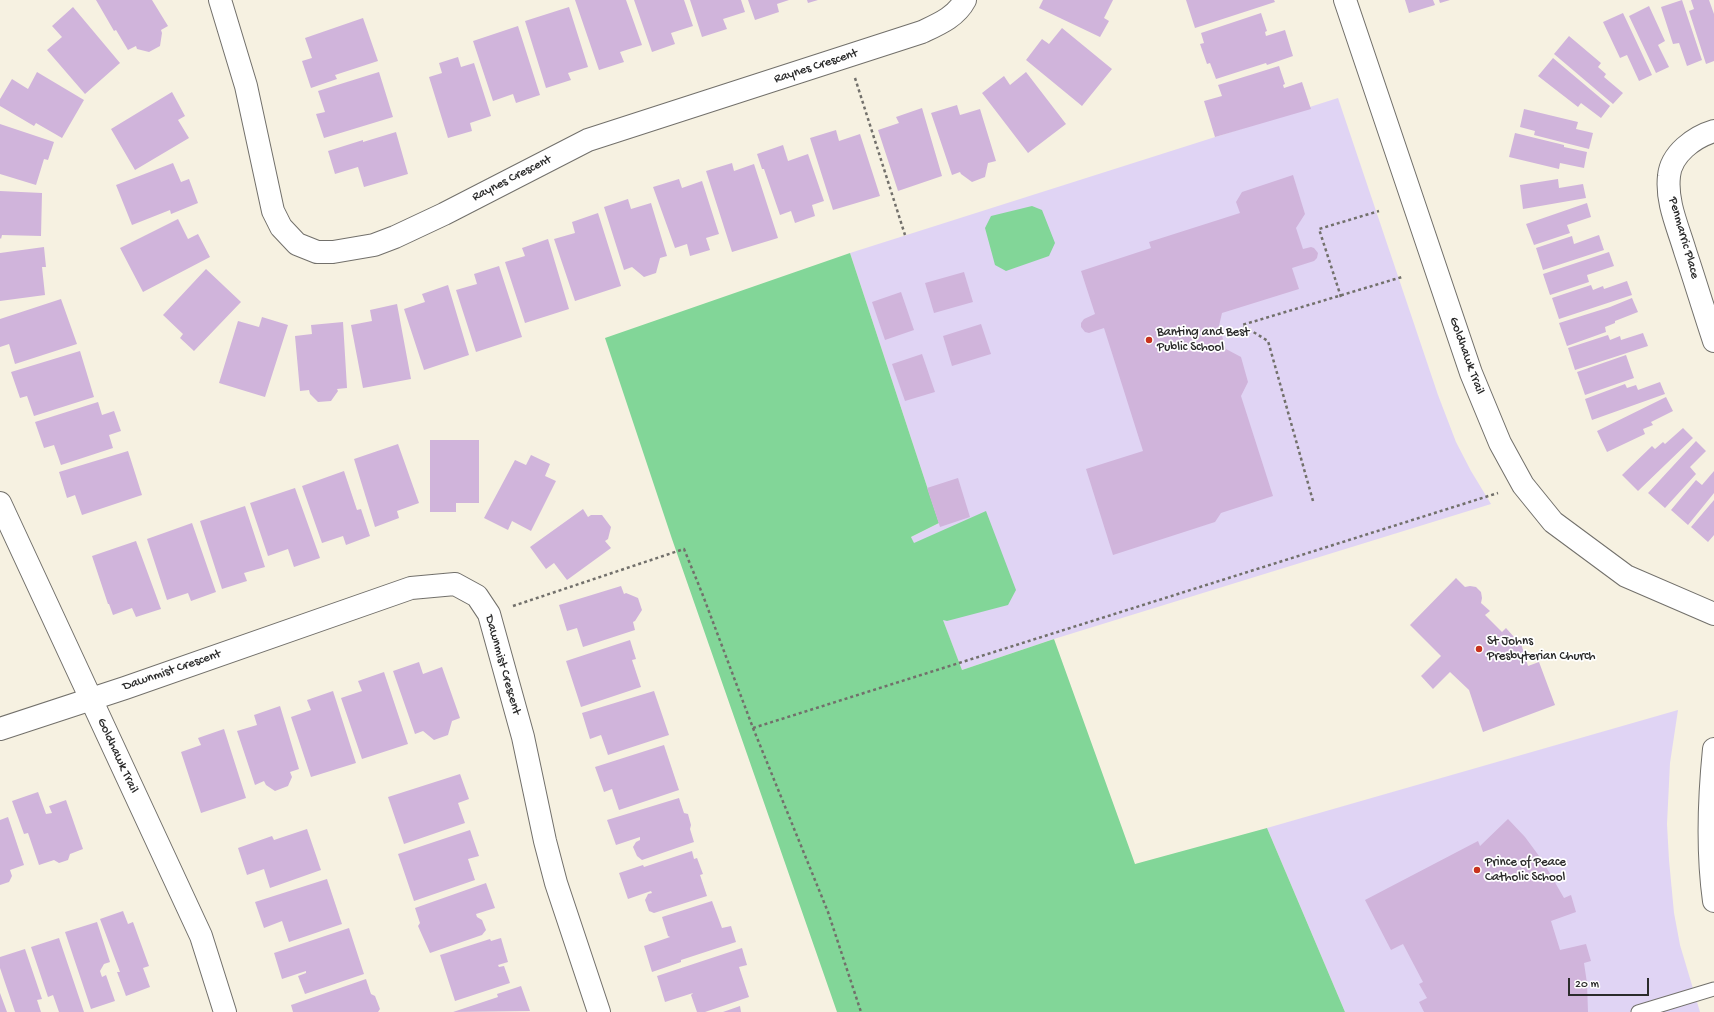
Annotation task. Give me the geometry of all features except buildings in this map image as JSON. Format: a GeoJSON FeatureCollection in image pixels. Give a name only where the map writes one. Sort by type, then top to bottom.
{"type":"FeatureCollection","features":[{"type":"Feature","properties":{"kind":"street","name":"Raynes Crescent"},"geometry":{"type":"LineString","coordinates":[[220,0],[246,86],[273,211],[281,227],[297,244],[317,252],[333,252],[374,245],[395,237],[444,214],[588,140],[922,32],[950,18],[962,6],[965,0]]}},
{"type":"Feature","properties":{"kind":"street","name":"Goldhawk Trail"},"geometry":{"type":"LineString","coordinates":[[1345,0],[1471,373],[1500,443],[1522,485],[1553,522],[1626,576],[1714,614]]}},
{"type":"Feature","properties":{"kind":"street","name":"Penmarric Place"},"geometry":{"type":"LineString","coordinates":[[1714,131],[1706,133],[1683,148],[1674,161],[1669,175],[1670,202],[1714,341]]}},
{"type":"Feature","properties":{"kind":"street","name":"Goldhawk Trail"},"geometry":{"type":"LineString","coordinates":[[0,503],[201,936],[225,1012]]}},
{"type":"Feature","properties":{"kind":"street","name":"Dawnmist Crescent"},"geometry":{"type":"LineString","coordinates":[[0,728],[91,699],[411,588],[455,584],[477,596],[489,614],[523,737],[544,841],[599,1012]]}},
{"type":"Feature","properties":{"kind":"street"},"geometry":{"type":"LineString","coordinates":[[1714,749],[1709,849],[1714,901]]}},
{"type":"Feature","properties":{"kind":"lane"},"geometry":{"type":"LineString","coordinates":[[1638,1012],[1714,989]]}},
{"type":"Feature","properties":{"kind":"path"},"geometry":{"type":"LineString","coordinates":[[848,57],[905,235]]}},
{"type":"Feature","properties":{"kind":"path"},"geometry":{"type":"LineString","coordinates":[[1340,297],[1319,229],[1379,211]]}},
{"type":"Feature","properties":{"kind":"path"},"geometry":{"type":"LineString","coordinates":[[1313,501],[1268,342],[1242,325],[1340,297],[1402,277]]}},
{"type":"Feature","properties":{"kind":"path"},"geometry":{"type":"LineString","coordinates":[[753,728],[1490,495]]}},
{"type":"Feature","properties":{"kind":"path"},"geometry":{"type":"LineString","coordinates":[[527,602],[684,549],[753,728],[828,912],[861,1012]]}},
{"type":"Feature","properties":{"kind":"shaded area","name":"Banting and Best Public School"},"geometry":{"type":"Polygon","coordinates":[[[1338,98],[1438,395],[1456,442],[1491,504],[1054,639],[962,670],[911,537],[939,523],[850,253],[1338,98]]]}},
{"type":"Feature","properties":{"kind":"shaded area","name":"Prince of Peace Catholic School"},"geometry":{"type":"Polygon","coordinates":[[[1678,710],[1670,763],[1667,824],[1669,860],[1674,913],[1680,945],[1700,1012],[1345,1012],[1267,828],[1678,710]]]}},
{"type":"Feature","properties":{"kind":"green space"},"geometry":{"type":"Polygon","coordinates":[[[1032,206],[1042,210],[1055,243],[1049,256],[1006,271],[995,265],[985,228],[991,216],[1032,206]]]}},
{"type":"Feature","properties":{"kind":"green space"},"geometry":{"type":"Polygon","coordinates":[[[850,253],[939,523],[911,537],[914,543],[986,511],[1016,590],[1008,605],[947,621],[943,620],[962,670],[1054,639],[1135,864],[1267,828],[1345,1012],[837,1012],[672,539],[605,338],[850,253]]]}},
{"type":"Feature","properties":{"kind":"place","name":"Banting and Best Public School"},"geometry":{"type":"Point","coordinates":[1149,340]}},
{"type":"Feature","properties":{"kind":"place","name":"St Johns Presbyterian Church"},"geometry":{"type":"Point","coordinates":[1479,649]}},
{"type":"Feature","properties":{"kind":"place","name":"Prince of Peace Catholic School"},"geometry":{"type":"Point","coordinates":[1477,870]}}]}
